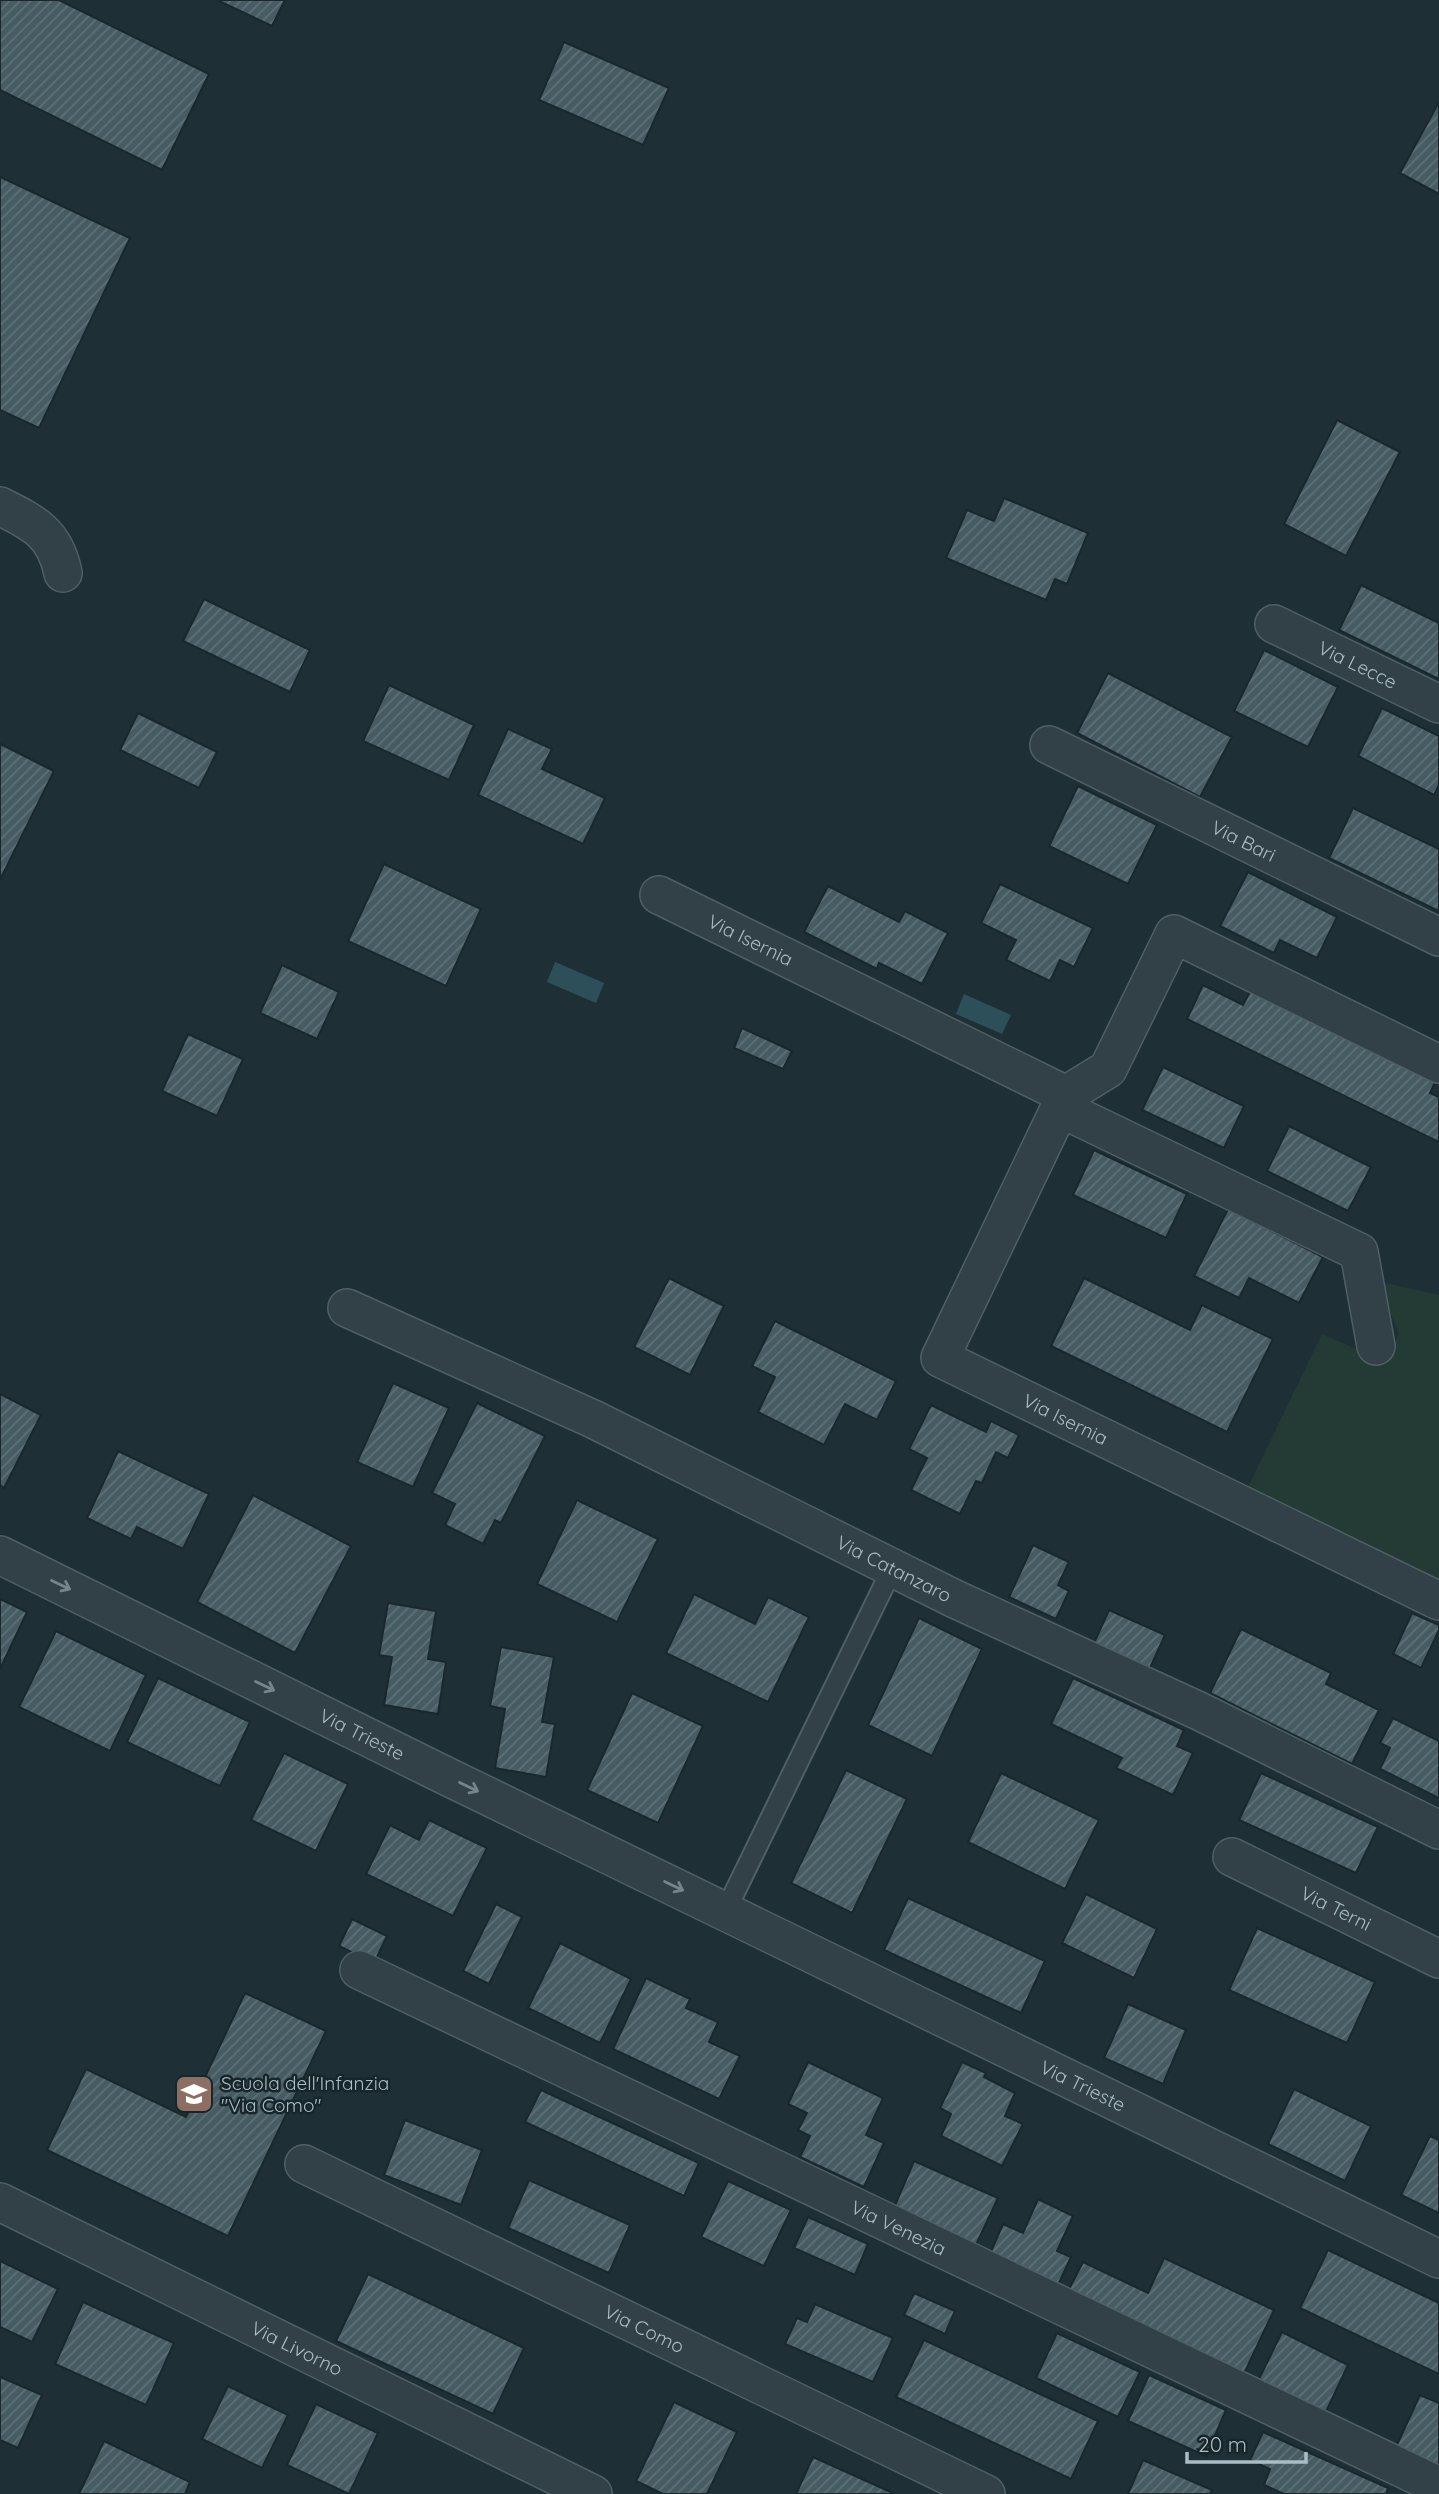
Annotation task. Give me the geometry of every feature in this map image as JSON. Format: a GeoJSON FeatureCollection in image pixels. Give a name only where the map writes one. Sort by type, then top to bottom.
{"type":"FeatureCollection","features":[{"type":"Feature","properties":{"kind":"street"},"geometry":{"type":"LineString","coordinates":[[0,506],[30,521],[43,531],[56,548],[63,573]]}},
{"type":"Feature","properties":{"kind":"street","name":"Via Lecce"},"geometry":{"type":"LineString","coordinates":[[1274,624],[1439,705]]}},
{"type":"Feature","properties":{"kind":"street","name":"Via Bari"},"geometry":{"type":"LineString","coordinates":[[1049,745],[1439,937]]}},
{"type":"Feature","properties":{"kind":"street","name":"Via Isernia"},"geometry":{"type":"LineString","coordinates":[[659,895],[1359,1252],[1376,1346]]}},
{"type":"Feature","properties":{"kind":"street"},"geometry":{"type":"LineString","coordinates":[[1063,1101],[1108,1069],[1174,934],[1439,1064]]}},
{"type":"Feature","properties":{"kind":"street","name":"Via Isernia"},"geometry":{"type":"LineString","coordinates":[[1063,1101],[940,1358],[1439,1601]]}},
{"type":"Feature","properties":{"kind":"street","name":"Via Catanzaro"},"geometry":{"type":"LineString","coordinates":[[347,1308],[593,1419],[1439,1830]]}},
{"type":"Feature","properties":{"kind":"street","name":"Via Trieste"},"geometry":{"type":"LineString","coordinates":[[0,1555],[1439,2259]]}},
{"type":"Feature","properties":{"kind":"street","name":"Via Terni"},"geometry":{"type":"LineString","coordinates":[[1232,1857],[1439,1959]]}},
{"type":"Feature","properties":{"kind":"street","name":"Via Venezia"},"geometry":{"type":"LineString","coordinates":[[359,1970],[1439,2486]]}},
{"type":"Feature","properties":{"kind":"street","name":"Via Como"},"geometry":{"type":"LineString","coordinates":[[304,2164],[986,2494]]}},
{"type":"Feature","properties":{"kind":"street","name":"Via Livorno"},"geometry":{"type":"LineString","coordinates":[[0,2202],[593,2494]]}},
{"type":"Feature","properties":{"kind":"lane"},"geometry":{"type":"LineString","coordinates":[[726,1912],[893,1567]]}},
{"type":"Feature","properties":{"kind":"green space"},"geometry":{"type":"Polygon","coordinates":[[[1376,1281],[1439,1295],[1439,1579],[1248,1487],[1322,1334],[1386,1362],[1399,1333],[1376,1281]]]}},
{"type":"Feature","properties":{"kind":"water"},"geometry":{"type":"Polygon","coordinates":[[[555,962],[604,983],[596,1003],[547,982],[555,962]]]}},
{"type":"Feature","properties":{"kind":"water"},"geometry":{"type":"Polygon","coordinates":[[[964,994],[1011,1015],[1002,1034],[956,1014],[964,994]]]}},
{"type":"Feature","properties":{"kind":"building"},"geometry":{"type":"Polygon","coordinates":[[[0,0],[59,0],[209,74],[162,170],[0,90],[0,0]]]}},
{"type":"Feature","properties":{"kind":"building"},"geometry":{"type":"Polygon","coordinates":[[[217,0],[285,0],[272,26],[217,0]]]}},
{"type":"Feature","properties":{"kind":"building"},"geometry":{"type":"Polygon","coordinates":[[[564,42],[669,88],[643,145],[539,100],[564,42]]]}},
{"type":"Feature","properties":{"kind":"building"},"geometry":{"type":"Polygon","coordinates":[[[1439,102],[1439,194],[1400,173],[1439,102]]]}},
{"type":"Feature","properties":{"kind":"building"},"geometry":{"type":"Polygon","coordinates":[[[0,177],[130,238],[39,428],[0,410],[0,177]]]}},
{"type":"Feature","properties":{"kind":"building"},"geometry":{"type":"Polygon","coordinates":[[[1337,420],[1400,452],[1346,556],[1284,524],[1337,420]]]}},
{"type":"Feature","properties":{"kind":"building"},"geometry":{"type":"Polygon","coordinates":[[[1004,498],[1088,533],[1067,584],[1055,579],[1046,600],[946,558],[967,510],[994,521],[1004,498]]]}},
{"type":"Feature","properties":{"kind":"building"},"geometry":{"type":"Polygon","coordinates":[[[1361,585],[1439,623],[1439,679],[1339,630],[1361,585]]]}},
{"type":"Feature","properties":{"kind":"building"},"geometry":{"type":"Polygon","coordinates":[[[204,599],[310,650],[290,692],[183,641],[204,599]]]}},
{"type":"Feature","properties":{"kind":"building"},"geometry":{"type":"Polygon","coordinates":[[[1264,650],[1338,687],[1308,747],[1234,711],[1264,650]]]}},
{"type":"Feature","properties":{"kind":"building"},"geometry":{"type":"Polygon","coordinates":[[[1108,673],[1232,737],[1200,797],[1077,733],[1108,673]]]}},
{"type":"Feature","properties":{"kind":"building"},"geometry":{"type":"Polygon","coordinates":[[[389,685],[474,725],[449,780],[363,741],[389,685]]]}},
{"type":"Feature","properties":{"kind":"building"},"geometry":{"type":"Polygon","coordinates":[[[1382,708],[1439,736],[1439,785],[1434,795],[1358,756],[1382,708]]]}},
{"type":"Feature","properties":{"kind":"building"},"geometry":{"type":"Polygon","coordinates":[[[138,713],[217,752],[199,788],[120,750],[138,713]]]}},
{"type":"Feature","properties":{"kind":"building"},"geometry":{"type":"Polygon","coordinates":[[[508,729],[552,749],[542,769],[605,798],[583,844],[478,795],[508,729]]]}},
{"type":"Feature","properties":{"kind":"building"},"geometry":{"type":"Polygon","coordinates":[[[0,744],[54,771],[0,880],[0,744]]]}},
{"type":"Feature","properties":{"kind":"building"},"geometry":{"type":"Polygon","coordinates":[[[1078,786],[1157,825],[1128,884],[1049,846],[1078,786]]]}},
{"type":"Feature","properties":{"kind":"building"},"geometry":{"type":"Polygon","coordinates":[[[1353,808],[1439,849],[1439,911],[1329,858],[1353,808]]]}},
{"type":"Feature","properties":{"kind":"building"},"geometry":{"type":"Polygon","coordinates":[[[384,864],[481,909],[446,986],[348,941],[384,864]]]}},
{"type":"Feature","properties":{"kind":"building"},"geometry":{"type":"Polygon","coordinates":[[[1248,872],[1337,917],[1317,958],[1280,940],[1274,953],[1220,926],[1248,872]]]}},
{"type":"Feature","properties":{"kind":"building"},"geometry":{"type":"Polygon","coordinates":[[[1000,884],[1093,928],[1074,967],[1060,960],[1050,981],[1006,960],[1016,940],[981,923],[1000,884]]]}},
{"type":"Feature","properties":{"kind":"building"},"geometry":{"type":"Polygon","coordinates":[[[828,886],[899,922],[905,911],[948,933],[922,984],[879,963],[877,969],[804,932],[828,886]]]}},
{"type":"Feature","properties":{"kind":"building"},"geometry":{"type":"Polygon","coordinates":[[[282,965],[339,992],[317,1039],[260,1013],[282,965]]]}},
{"type":"Feature","properties":{"kind":"building"},"geometry":{"type":"Polygon","coordinates":[[[1203,985],[1243,1005],[1251,990],[1436,1080],[1430,1093],[1439,1097],[1439,1142],[1187,1019],[1203,985]]]}},
{"type":"Feature","properties":{"kind":"building"},"geometry":{"type":"Polygon","coordinates":[[[742,1028],[792,1051],[783,1069],[734,1048],[742,1028]]]}},
{"type":"Feature","properties":{"kind":"building"},"geometry":{"type":"Polygon","coordinates":[[[188,1034],[243,1059],[217,1116],[162,1091],[188,1034]]]}},
{"type":"Feature","properties":{"kind":"building"},"geometry":{"type":"Polygon","coordinates":[[[1163,1067],[1244,1106],[1224,1148],[1142,1110],[1163,1067]]]}},
{"type":"Feature","properties":{"kind":"building"},"geometry":{"type":"Polygon","coordinates":[[[1289,1126],[1371,1167],[1348,1211],[1267,1171],[1289,1126]]]}},
{"type":"Feature","properties":{"kind":"building"},"geometry":{"type":"Polygon","coordinates":[[[1094,1150],[1187,1194],[1166,1238],[1073,1195],[1094,1150]]]}},
{"type":"Feature","properties":{"kind":"building"},"geometry":{"type":"Polygon","coordinates":[[[1228,1209],[1323,1257],[1299,1303],[1249,1278],[1239,1298],[1194,1276],[1228,1209]]]}},
{"type":"Feature","properties":{"kind":"building"},"geometry":{"type":"Polygon","coordinates":[[[669,1278],[724,1306],[690,1375],[634,1347],[669,1278]]]}},
{"type":"Feature","properties":{"kind":"building"},"geometry":{"type":"Polygon","coordinates":[[[1084,1278],[1190,1330],[1202,1305],[1273,1339],[1227,1432],[1051,1346],[1084,1278]]]}},
{"type":"Feature","properties":{"kind":"building"},"geometry":{"type":"Polygon","coordinates":[[[775,1321],[896,1381],[877,1420],[845,1404],[824,1445],[758,1412],[775,1377],[752,1366],[775,1321]]]}},
{"type":"Feature","properties":{"kind":"building"},"geometry":{"type":"Polygon","coordinates":[[[393,1383],[449,1408],[413,1487],[357,1462],[393,1383]]]}},
{"type":"Feature","properties":{"kind":"building"},"geometry":{"type":"Polygon","coordinates":[[[0,1394],[41,1415],[4,1488],[0,1485],[0,1394]]]}},
{"type":"Feature","properties":{"kind":"building"},"geometry":{"type":"Polygon","coordinates":[[[477,1403],[545,1436],[501,1523],[495,1520],[483,1544],[445,1525],[455,1504],[432,1493],[477,1403]]]}},
{"type":"Feature","properties":{"kind":"building"},"geometry":{"type":"Polygon","coordinates":[[[931,1405],[986,1432],[991,1421],[1019,1435],[1008,1458],[996,1452],[982,1483],[976,1481],[960,1514],[911,1490],[927,1458],[909,1449],[931,1405]]]}},
{"type":"Feature","properties":{"kind":"building"},"geometry":{"type":"Polygon","coordinates":[[[118,1451],[209,1494],[183,1549],[137,1527],[131,1539],[87,1518],[118,1451]]]}},
{"type":"Feature","properties":{"kind":"building"},"geometry":{"type":"Polygon","coordinates":[[[253,1495],[351,1546],[295,1653],[197,1602],[253,1495]]]}},
{"type":"Feature","properties":{"kind":"building"},"geometry":{"type":"Polygon","coordinates":[[[577,1500],[658,1539],[617,1622],[537,1584],[577,1500]]]}},
{"type":"Feature","properties":{"kind":"building"},"geometry":{"type":"Polygon","coordinates":[[[1033,1545],[1069,1562],[1058,1585],[1069,1591],[1056,1619],[1009,1597],[1033,1545]]]}},
{"type":"Feature","properties":{"kind":"building"},"geometry":{"type":"Polygon","coordinates":[[[694,1594],[755,1624],[768,1597],[809,1617],[768,1702],[666,1653],[694,1594]]]}},
{"type":"Feature","properties":{"kind":"building"},"geometry":{"type":"Polygon","coordinates":[[[0,1599],[27,1612],[0,1669],[0,1599]]]}},
{"type":"Feature","properties":{"kind":"building"},"geometry":{"type":"Polygon","coordinates":[[[388,1603],[436,1611],[428,1659],[446,1662],[438,1714],[384,1705],[392,1657],[379,1655],[388,1603]]]}},
{"type":"Feature","properties":{"kind":"building"},"geometry":{"type":"Polygon","coordinates":[[[1109,1610],[1165,1635],[1150,1668],[1094,1643],[1109,1610]]]}},
{"type":"Feature","properties":{"kind":"building"},"geometry":{"type":"Polygon","coordinates":[[[1412,1613],[1439,1625],[1421,1668],[1393,1654],[1412,1613]]]}},
{"type":"Feature","properties":{"kind":"building"},"geometry":{"type":"Polygon","coordinates":[[[919,1618],[982,1649],[932,1756],[868,1725],[919,1618]]]}},
{"type":"Feature","properties":{"kind":"building"},"geometry":{"type":"Polygon","coordinates":[[[1241,1629],[1331,1673],[1326,1684],[1379,1710],[1352,1764],[1210,1693],[1241,1629]]]}},
{"type":"Feature","properties":{"kind":"building"},"geometry":{"type":"Polygon","coordinates":[[[56,1631],[146,1675],[110,1751],[19,1707],[56,1631]]]}},
{"type":"Feature","properties":{"kind":"building"},"geometry":{"type":"Polygon","coordinates":[[[501,1647],[554,1657],[542,1722],[555,1724],[546,1777],[495,1768],[505,1709],[490,1706],[501,1647]]]}},
{"type":"Feature","properties":{"kind":"building"},"geometry":{"type":"Polygon","coordinates":[[[158,1678],[250,1722],[220,1786],[127,1742],[158,1678]]]}},
{"type":"Feature","properties":{"kind":"building"},"geometry":{"type":"Polygon","coordinates":[[[1073,1678],[1184,1730],[1177,1746],[1193,1753],[1173,1795],[1116,1768],[1122,1758],[1051,1724],[1073,1678]]]}},
{"type":"Feature","properties":{"kind":"building"},"geometry":{"type":"Polygon","coordinates":[[[632,1693],[703,1726],[658,1823],[587,1790],[632,1693]]]}},
{"type":"Feature","properties":{"kind":"building"},"geometry":{"type":"Polygon","coordinates":[[[1393,1718],[1439,1741],[1439,1798],[1380,1769],[1390,1748],[1380,1743],[1393,1718]]]}},
{"type":"Feature","properties":{"kind":"building"},"geometry":{"type":"Polygon","coordinates":[[[284,1753],[348,1784],[316,1851],[251,1820],[284,1753]]]}},
{"type":"Feature","properties":{"kind":"building"},"geometry":{"type":"Polygon","coordinates":[[[846,1770],[907,1799],[852,1913],[791,1883],[846,1770]]]}},
{"type":"Feature","properties":{"kind":"building"},"geometry":{"type":"Polygon","coordinates":[[[1001,1773],[1099,1820],[1065,1889],[968,1842],[1001,1773]]]}},
{"type":"Feature","properties":{"kind":"building"},"geometry":{"type":"Polygon","coordinates":[[[1261,1773],[1378,1827],[1356,1873],[1239,1820],[1261,1773]]]}},
{"type":"Feature","properties":{"kind":"building"},"geometry":{"type":"Polygon","coordinates":[[[429,1820],[487,1848],[453,1916],[366,1874],[390,1825],[419,1840],[429,1820]]]}},
{"type":"Feature","properties":{"kind":"building"},"geometry":{"type":"Polygon","coordinates":[[[1086,1894],[1157,1929],[1134,1978],[1062,1943],[1086,1894]]]}},
{"type":"Feature","properties":{"kind":"building"},"geometry":{"type":"Polygon","coordinates":[[[908,1898],[1045,1961],[1021,2013],[884,1950],[908,1898]]]}},
{"type":"Feature","properties":{"kind":"building"},"geometry":{"type":"Polygon","coordinates":[[[496,1904],[522,1917],[489,1984],[463,1971],[496,1904]]]}},
{"type":"Feature","properties":{"kind":"building"},"geometry":{"type":"Polygon","coordinates":[[[352,1919],[387,1936],[374,1963],[339,1946],[352,1919]]]}},
{"type":"Feature","properties":{"kind":"building"},"geometry":{"type":"Polygon","coordinates":[[[1257,1928],[1375,1982],[1347,2043],[1229,1990],[1257,1928]]]}},
{"type":"Feature","properties":{"kind":"building"},"geometry":{"type":"Polygon","coordinates":[[[560,1943],[631,1979],[600,2043],[528,2008],[560,1943]]]}},
{"type":"Feature","properties":{"kind":"building"},"geometry":{"type":"Polygon","coordinates":[[[646,1978],[690,1999],[686,2008],[718,2022],[709,2042],[740,2056],[719,2099],[613,2049],[646,1978]]]}},
{"type":"Feature","properties":{"kind":"building"},"geometry":{"type":"Polygon","coordinates":[[[245,1993],[326,2031],[228,2236],[47,2150],[86,2069],[186,2117],[245,1993]]]}},
{"type":"Feature","properties":{"kind":"building"},"geometry":{"type":"Polygon","coordinates":[[[1128,2004],[1186,2030],[1163,2084],[1104,2058],[1128,2004]]]}},
{"type":"Feature","properties":{"kind":"building"},"geometry":{"type":"Polygon","coordinates":[[[808,2062],[883,2098],[866,2135],[884,2143],[864,2187],[800,2157],[810,2136],[798,2130],[807,2113],[788,2104],[808,2062]]]}},
{"type":"Feature","properties":{"kind":"building"},"geometry":{"type":"Polygon","coordinates":[[[962,2062],[986,2073],[984,2077],[1015,2093],[1005,2116],[1023,2124],[1002,2166],[941,2136],[951,2114],[940,2108],[962,2062]]]}},
{"type":"Feature","properties":{"kind":"building"},"geometry":{"type":"Polygon","coordinates":[[[1294,2089],[1371,2126],[1345,2181],[1268,2144],[1294,2089]]]}},
{"type":"Feature","properties":{"kind":"building"},"geometry":{"type":"Polygon","coordinates":[[[541,2090],[699,2163],[684,2196],[525,2122],[541,2090]]]}},
{"type":"Feature","properties":{"kind":"building"},"geometry":{"type":"Polygon","coordinates":[[[405,2120],[482,2150],[461,2205],[384,2175],[405,2120]]]}},
{"type":"Feature","properties":{"kind":"building"},"geometry":{"type":"Polygon","coordinates":[[[1430,2136],[1439,2140],[1439,2213],[1401,2195],[1430,2136]]]}},
{"type":"Feature","properties":{"kind":"building"},"geometry":{"type":"Polygon","coordinates":[[[914,2161],[998,2198],[975,2247],[893,2210],[914,2161]]]}},
{"type":"Feature","properties":{"kind":"building"},"geometry":{"type":"Polygon","coordinates":[[[529,2180],[630,2225],[609,2273],[508,2228],[529,2180]]]}},
{"type":"Feature","properties":{"kind":"building"},"geometry":{"type":"Polygon","coordinates":[[[728,2181],[791,2210],[764,2266],[701,2237],[728,2181]]]}},
{"type":"Feature","properties":{"kind":"building"},"geometry":{"type":"Polygon","coordinates":[[[1038,2199],[1073,2216],[1057,2251],[1071,2257],[1057,2287],[989,2256],[1003,2224],[1023,2233],[1038,2199]]]}},
{"type":"Feature","properties":{"kind":"building"},"geometry":{"type":"Polygon","coordinates":[[[808,2217],[868,2244],[855,2275],[794,2248],[808,2217]]]}},
{"type":"Feature","properties":{"kind":"building"},"geometry":{"type":"Polygon","coordinates":[[[1328,2250],[1439,2303],[1439,2374],[1300,2308],[1328,2250]]]}},
{"type":"Feature","properties":{"kind":"building"},"geometry":{"type":"Polygon","coordinates":[[[1164,2258],[1274,2310],[1242,2378],[1066,2295],[1083,2262],[1148,2293],[1164,2258]]]}},
{"type":"Feature","properties":{"kind":"building"},"geometry":{"type":"Polygon","coordinates":[[[0,2261],[58,2289],[32,2342],[0,2327],[0,2261]]]}},
{"type":"Feature","properties":{"kind":"building"},"geometry":{"type":"Polygon","coordinates":[[[368,2274],[524,2348],[493,2414],[336,2341],[368,2274]]]}},
{"type":"Feature","properties":{"kind":"building"},"geometry":{"type":"Polygon","coordinates":[[[914,2293],[955,2311],[945,2334],[904,2315],[914,2293]]]}},
{"type":"Feature","properties":{"kind":"building"},"geometry":{"type":"Polygon","coordinates":[[[83,2302],[174,2343],[146,2405],[55,2364],[83,2302]]]}},
{"type":"Feature","properties":{"kind":"building"},"geometry":{"type":"Polygon","coordinates":[[[815,2304],[893,2338],[873,2382],[785,2344],[797,2318],[807,2322],[815,2304]]]}},
{"type":"Feature","properties":{"kind":"building"},"geometry":{"type":"Polygon","coordinates":[[[1282,2332],[1348,2365],[1324,2416],[1257,2383],[1282,2332]]]}},
{"type":"Feature","properties":{"kind":"building"},"geometry":{"type":"Polygon","coordinates":[[[1057,2333],[1140,2372],[1118,2417],[1036,2378],[1057,2333]]]}},
{"type":"Feature","properties":{"kind":"building"},"geometry":{"type":"Polygon","coordinates":[[[924,2340],[1098,2421],[1071,2479],[896,2397],[924,2340]]]}},
{"type":"Feature","properties":{"kind":"building"},"geometry":{"type":"Polygon","coordinates":[[[1149,2375],[1226,2410],[1206,2456],[1128,2421],[1149,2375]]]}},
{"type":"Feature","properties":{"kind":"building"},"geometry":{"type":"Polygon","coordinates":[[[0,2377],[42,2395],[18,2448],[0,2440],[0,2377]]]}},
{"type":"Feature","properties":{"kind":"building"},"geometry":{"type":"Polygon","coordinates":[[[228,2386],[288,2415],[262,2468],[202,2439],[228,2386]]]}},
{"type":"Feature","properties":{"kind":"building"},"geometry":{"type":"Polygon","coordinates":[[[1420,2395],[1439,2403],[1439,2469],[1395,2449],[1420,2395]]]}},
{"type":"Feature","properties":{"kind":"building"},"geometry":{"type":"Polygon","coordinates":[[[674,2402],[737,2432],[707,2494],[663,2494],[636,2481],[674,2402]]]}},
{"type":"Feature","properties":{"kind":"building"},"geometry":{"type":"Polygon","coordinates":[[[316,2404],[378,2433],[349,2494],[287,2465],[316,2404]]]}},
{"type":"Feature","properties":{"kind":"building"},"geometry":{"type":"Polygon","coordinates":[[[1263,2432],[1388,2488],[1386,2494],[1284,2494],[1264,2485],[1270,2469],[1250,2460],[1263,2432]]]}},
{"type":"Feature","properties":{"kind":"building"},"geometry":{"type":"Polygon","coordinates":[[[104,2441],[190,2482],[185,2494],[79,2494],[104,2441]]]}},
{"type":"Feature","properties":{"kind":"building"},"geometry":{"type":"Polygon","coordinates":[[[813,2457],[895,2494],[796,2494],[813,2457]]]}},
{"type":"Feature","properties":{"kind":"building"},"geometry":{"type":"Polygon","coordinates":[[[1143,2460],[1212,2490],[1210,2494],[1128,2494],[1143,2460]]]}},
{"type":"Feature","properties":{"kind":"place","name":"Scuola dell'Infanzia \"Via Como\""},"geometry":{"type":"Point","coordinates":[194,2094]}}]}
